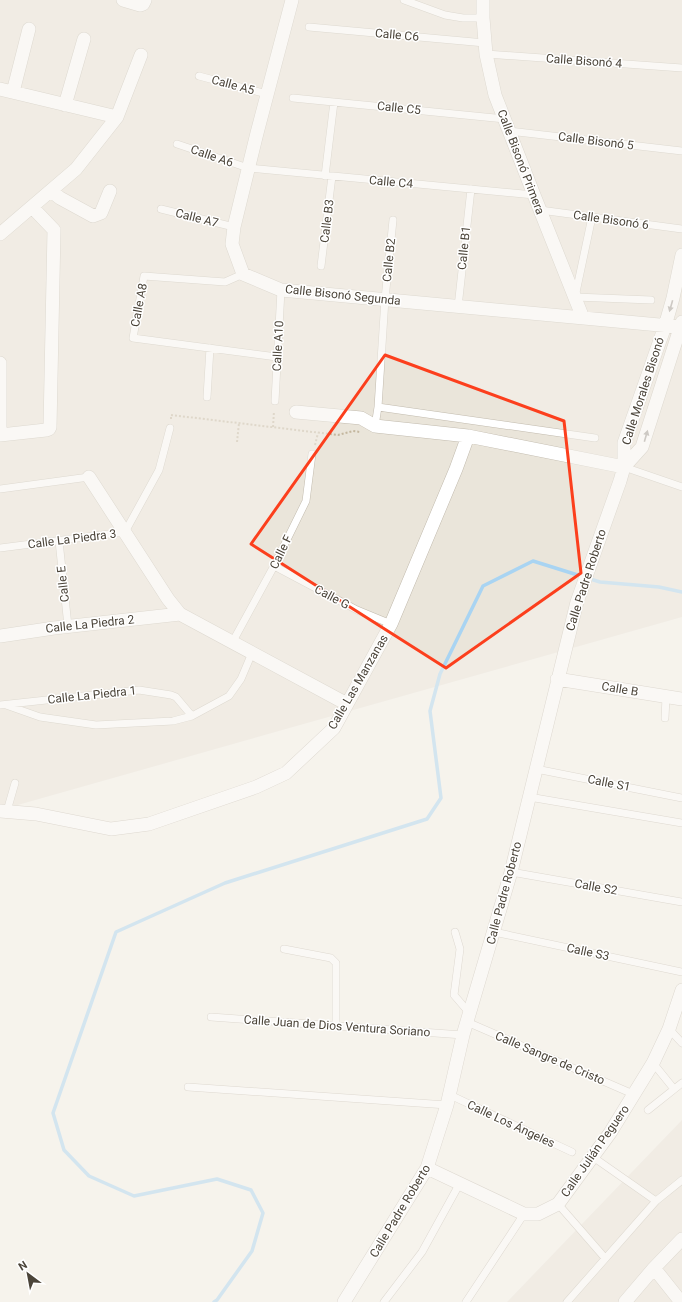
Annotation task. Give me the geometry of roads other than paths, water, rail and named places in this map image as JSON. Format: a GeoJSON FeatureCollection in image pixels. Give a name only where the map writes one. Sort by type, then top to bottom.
{"type":"FeatureCollection","features":[{"type":"Feature","properties":{"kind":"street"},"geometry":{"type":"LineString","coordinates":[[123,0],[140,5],[144,0]]}},
{"type":"Feature","properties":{"kind":"street"},"geometry":{"type":"LineString","coordinates":[[243,274],[232,244],[234,228],[248,168],[292,0]]}},
{"type":"Feature","properties":{"kind":"street","name":"Calle Bisonó Primera"},"geometry":{"type":"LineString","coordinates":[[483,0],[486,48],[495,95],[583,318]]}},
{"type":"Feature","properties":{"kind":"street"},"geometry":{"type":"LineString","coordinates":[[13,92],[30,29]]}},
{"type":"Feature","properties":{"kind":"street"},"geometry":{"type":"LineString","coordinates":[[65,104],[84,39]]}},
{"type":"Feature","properties":{"kind":"street"},"geometry":{"type":"LineString","coordinates":[[0,234],[76,169],[117,117],[141,55]]}},
{"type":"Feature","properties":{"kind":"street"},"geometry":{"type":"LineString","coordinates":[[0,89],[117,117]]}},
{"type":"Feature","properties":{"kind":"street"},"geometry":{"type":"LineString","coordinates":[[51,191],[60,198],[93,216],[101,213],[110,191]]}},
{"type":"Feature","properties":{"kind":"street"},"geometry":{"type":"LineString","coordinates":[[0,363],[0,435],[49,429],[54,230],[32,207]]}},
{"type":"Feature","properties":{"kind":"street","name":"Calle Morales Bisonó"},"geometry":{"type":"LineString","coordinates":[[624,467],[624,443],[665,326],[673,298],[682,255]]}},
{"type":"Feature","properties":{"kind":"street","name":"Calle Bisonó Segunda"},"geometry":{"type":"LineString","coordinates":[[243,274],[281,290],[665,326],[681,324]]}},
{"type":"Feature","properties":{"kind":"street","name":"Calle Morales Bisonó"},"geometry":{"type":"LineString","coordinates":[[624,467],[642,447],[681,324]]}},
{"type":"Feature","properties":{"kind":"street"},"geometry":{"type":"LineString","coordinates":[[296,412],[361,418],[375,426],[468,436],[624,467]]}},
{"type":"Feature","properties":{"kind":"street","name":"Calle Las Manzanas"},"geometry":{"type":"LineString","coordinates":[[3,811],[36,814],[111,829],[149,824],[256,787],[286,773],[334,728],[391,624],[456,469],[468,436]]}},
{"type":"Feature","properties":{"kind":"street","name":"Calle Padre Roberto"},"geometry":{"type":"LineString","coordinates":[[345,1301],[427,1168],[448,1100],[467,1022],[511,872],[577,602],[624,467]]}},
{"type":"Feature","properties":{"kind":"street"},"geometry":{"type":"LineString","coordinates":[[89,478],[168,599],[180,614],[347,704]]}},
{"type":"Feature","properties":{"kind":"street","name":"Calle La Piedra 2"},"geometry":{"type":"LineString","coordinates":[[0,636],[68,626],[180,614]]}},
{"type":"Feature","properties":{"kind":"street","name":"Calle B"},"geometry":{"type":"LineString","coordinates":[[557,679],[682,699]]}},
{"type":"Feature","properties":{"kind":"street","name":"Calle Julián Peguero"},"geometry":{"type":"LineString","coordinates":[[524,1214],[538,1214],[558,1204],[610,1133],[654,1063],[679,1006],[682,990]]}},
{"type":"Feature","properties":{"kind":"street"},"geometry":{"type":"LineString","coordinates":[[427,1168],[524,1214]]}},
{"type":"Feature","properties":{"kind":"street"},"geometry":{"type":"LineString","coordinates":[[625,1302],[654,1268],[682,1239]]}},
{"type":"Feature","properties":{"kind":"street"},"geometry":{"type":"LineString","coordinates":[[654,1268],[681,1302]]}},
{"type":"Feature","properties":{"kind":"lane"},"geometry":{"type":"LineString","coordinates":[[404,0],[445,15],[463,18],[483,18]]}},
{"type":"Feature","properties":{"kind":"lane","name":"Calle C6"},"geometry":{"type":"LineString","coordinates":[[309,27],[486,48]]}},
{"type":"Feature","properties":{"kind":"lane","name":"Calle Bisonó 4"},"geometry":{"type":"LineString","coordinates":[[486,48],[682,68]]}},
{"type":"Feature","properties":{"kind":"lane","name":"Calle A5"},"geometry":{"type":"LineString","coordinates":[[199,76],[267,94]]}},
{"type":"Feature","properties":{"kind":"lane","name":"Calle C5"},"geometry":{"type":"LineString","coordinates":[[293,98],[507,125]]}},
{"type":"Feature","properties":{"kind":"lane","name":"Calle B3"},"geometry":{"type":"LineString","coordinates":[[321,266],[334,102]]}},
{"type":"Feature","properties":{"kind":"lane","name":"Calle Bisonó 5"},"geometry":{"type":"LineString","coordinates":[[507,125],[682,152]]}},
{"type":"Feature","properties":{"kind":"lane","name":"Calle A6"},"geometry":{"type":"LineString","coordinates":[[176,144],[248,168]]}},
{"type":"Feature","properties":{"kind":"lane","name":"Calle C4"},"geometry":{"type":"LineString","coordinates":[[248,168],[534,195]]}},
{"type":"Feature","properties":{"kind":"lane","name":"Calle B1"},"geometry":{"type":"LineString","coordinates":[[458,306],[471,189]]}},
{"type":"Feature","properties":{"kind":"lane","name":"Calle A7"},"geometry":{"type":"LineString","coordinates":[[161,209],[234,228]]}},
{"type":"Feature","properties":{"kind":"lane","name":"Calle Bisonó 6"},"geometry":{"type":"LineString","coordinates":[[540,210],[682,230]]}},
{"type":"Feature","properties":{"kind":"lane"},"geometry":{"type":"LineString","coordinates":[[592,217],[575,297],[651,300]]}},
{"type":"Feature","properties":{"kind":"lane","name":"Calle B2"},"geometry":{"type":"LineString","coordinates":[[375,426],[378,408],[384,300],[393,220]]}},
{"type":"Feature","properties":{"kind":"lane","name":"Calle A8"},"geometry":{"type":"LineString","coordinates":[[243,274],[225,282],[144,276],[133,338],[278,357]]}},
{"type":"Feature","properties":{"kind":"lane","name":"Calle A10"},"geometry":{"type":"LineString","coordinates":[[275,401],[281,290]]}},
{"type":"Feature","properties":{"kind":"lane"},"geometry":{"type":"LineString","coordinates":[[207,397],[210,348]]}},
{"type":"Feature","properties":{"kind":"lane"},"geometry":{"type":"LineString","coordinates":[[378,408],[595,438]]}},
{"type":"Feature","properties":{"kind":"lane","name":"Calle La Piedra 3"},"geometry":{"type":"LineString","coordinates":[[0,548],[125,532],[159,470],[170,428]]}},
{"type":"Feature","properties":{"kind":"lane","name":"Calle F"},"geometry":{"type":"LineString","coordinates":[[232,643],[274,566],[306,501],[312,454]]}},
{"type":"Feature","properties":{"kind":"lane"},"geometry":{"type":"LineString","coordinates":[[624,467],[682,487]]}},
{"type":"Feature","properties":{"kind":"lane"},"geometry":{"type":"LineString","coordinates":[[0,489],[89,478]]}},
{"type":"Feature","properties":{"kind":"lane","name":"Calle E"},"geometry":{"type":"LineString","coordinates":[[59,541],[68,626]]}},
{"type":"Feature","properties":{"kind":"lane","name":"Calle G"},"geometry":{"type":"LineString","coordinates":[[274,566],[357,610],[391,624]]}},
{"type":"Feature","properties":{"kind":"lane","name":"Calle La Piedra 1"},"geometry":{"type":"LineString","coordinates":[[3,705],[40,717],[96,725],[173,721],[192,716],[229,696],[241,679],[252,653]]}},
{"type":"Feature","properties":{"kind":"lane","name":"Calle La Piedra 1"},"geometry":{"type":"LineString","coordinates":[[3,705],[139,690],[176,697],[192,716]]}},
{"type":"Feature","properties":{"kind":"lane"},"geometry":{"type":"LineString","coordinates":[[665,718],[666,697]]}},
{"type":"Feature","properties":{"kind":"lane","name":"Calle S1"},"geometry":{"type":"LineString","coordinates":[[536,769],[682,798]]}},
{"type":"Feature","properties":{"kind":"lane"},"geometry":{"type":"LineString","coordinates":[[3,811],[15,783]]}},
{"type":"Feature","properties":{"kind":"lane"},"geometry":{"type":"LineString","coordinates":[[529,797],[682,823]]}},
{"type":"Feature","properties":{"kind":"lane","name":"Calle S2"},"geometry":{"type":"LineString","coordinates":[[511,872],[682,902]]}},
{"type":"Feature","properties":{"kind":"lane"},"geometry":{"type":"LineString","coordinates":[[455,932],[460,949],[454,995],[466,1010],[467,1022]]}},
{"type":"Feature","properties":{"kind":"lane","name":"Calle S3"},"geometry":{"type":"LineString","coordinates":[[494,932],[682,972]]}},
{"type":"Feature","properties":{"kind":"lane"},"geometry":{"type":"LineString","coordinates":[[284,949],[331,958],[336,963],[336,1026]]}},
{"type":"Feature","properties":{"kind":"lane","name":"Calle Juan de Dios Ventura Soriano"},"geometry":{"type":"LineString","coordinates":[[211,1017],[336,1026],[467,1022]]}},
{"type":"Feature","properties":{"kind":"lane","name":"Calle Sangre de Cristo"},"geometry":{"type":"LineString","coordinates":[[467,1022],[634,1094]]}},
{"type":"Feature","properties":{"kind":"lane"},"geometry":{"type":"LineString","coordinates":[[669,1029],[682,1043]]}},
{"type":"Feature","properties":{"kind":"lane"},"geometry":{"type":"LineString","coordinates":[[654,1063],[674,1089]]}},
{"type":"Feature","properties":{"kind":"lane"},"geometry":{"type":"LineString","coordinates":[[648,1110],[682,1083]]}},
{"type":"Feature","properties":{"kind":"lane"},"geometry":{"type":"LineString","coordinates":[[188,1087],[448,1100]]}},
{"type":"Feature","properties":{"kind":"lane","name":"Calle Los Ángeles"},"geometry":{"type":"LineString","coordinates":[[448,1100],[572,1152]]}},
{"type":"Feature","properties":{"kind":"lane"},"geometry":{"type":"LineString","coordinates":[[593,1157],[656,1201]]}},
{"type":"Feature","properties":{"kind":"lane"},"geometry":{"type":"LineString","coordinates":[[567,1302],[656,1201],[682,1180]]}},
{"type":"Feature","properties":{"kind":"lane"},"geometry":{"type":"LineString","coordinates":[[384,1302],[422,1252],[460,1183]]}},
{"type":"Feature","properties":{"kind":"lane"},"geometry":{"type":"LineString","coordinates":[[558,1204],[605,1258]]}},
{"type":"Feature","properties":{"kind":"lane"},"geometry":{"type":"LineString","coordinates":[[466,1302],[524,1214]]}},
{"type":"Feature","properties":{"kind":"waterway"},"geometry":{"type":"LineString","coordinates":[[214,1302],[217,1300],[252,1251],[263,1213],[251,1190],[217,1179],[134,1196],[89,1176],[64,1150],[53,1113],[116,932],[225,883],[427,819],[441,798],[430,711],[440,674],[483,586],[533,561],[600,582],[659,587],[682,592]]}}]}
